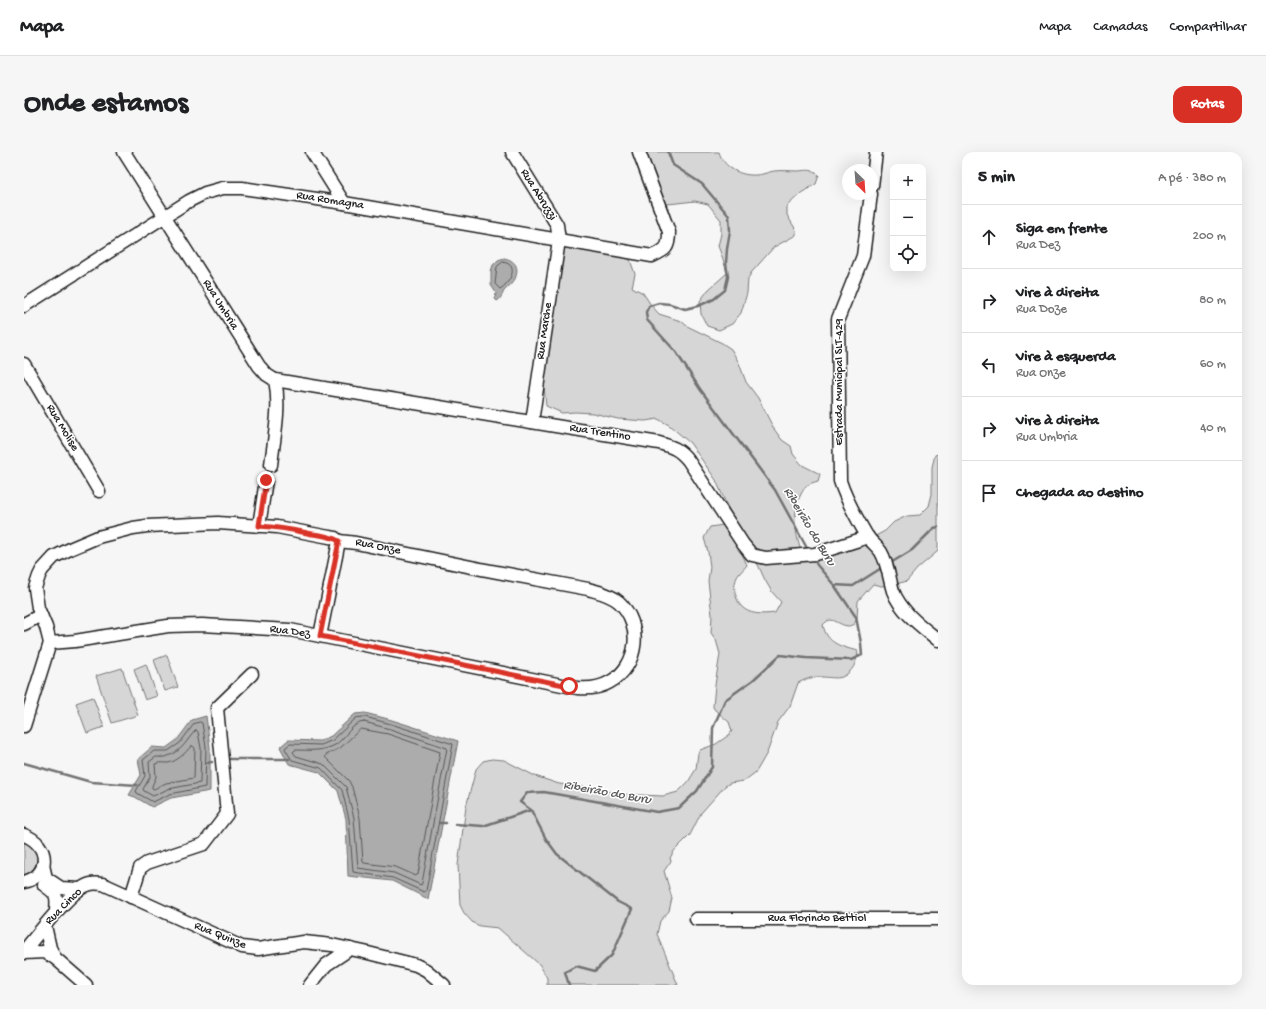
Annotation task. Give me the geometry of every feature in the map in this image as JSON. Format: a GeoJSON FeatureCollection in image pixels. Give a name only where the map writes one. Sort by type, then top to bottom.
{"type":"FeatureCollection","features":[{"type":"Feature","properties":{"kind":"street","name":"Rua Umbria"},"geometry":{"type":"LineString","coordinates":[[124,152],[259,366],[267,375],[275,380]]}},
{"type":"Feature","properties":{"kind":"street"},"geometry":{"type":"LineString","coordinates":[[312,152],[344,203]]}},
{"type":"Feature","properties":{"kind":"street","name":"Rua Abruzzi"},"geometry":{"type":"LineString","coordinates":[[512,152],[557,225],[559,240]]}},
{"type":"Feature","properties":{"kind":"street","name":"Rua Romagna"},"geometry":{"type":"LineString","coordinates":[[24,306],[189,201],[205,193],[223,188],[242,188],[344,203],[652,256],[664,250],[669,243],[669,232],[639,152]]}},
{"type":"Feature","properties":{"kind":"street"},"geometry":{"type":"LineString","coordinates":[[875,164],[876,152]]}},
{"type":"Feature","properties":{"kind":"street","name":"Estrada Municipal SLT-429"},"geometry":{"type":"LineString","coordinates":[[870,200],[863,256],[838,319],[840,481],[845,496],[868,537],[881,552],[893,591],[899,604],[915,621],[938,640]]}},
{"type":"Feature","properties":{"kind":"street","name":"Rua Marche"},"geometry":{"type":"LineString","coordinates":[[532,422],[559,240]]}},
{"type":"Feature","properties":{"kind":"street","name":"Rua Molise"},"geometry":{"type":"LineString","coordinates":[[24,364],[99,491]]}},
{"type":"Feature","properties":{"kind":"street"},"geometry":{"type":"LineString","coordinates":[[271,465],[278,406],[278,392],[275,380]]}},
{"type":"Feature","properties":{"kind":"street","name":"Rua Trentino"},"geometry":{"type":"LineString","coordinates":[[275,380],[673,446],[682,452],[688,460],[742,544],[752,555],[766,558],[810,554],[868,537]]}},
{"type":"Feature","properties":{"kind":"street"},"geometry":{"type":"LineString","coordinates":[[259,526],[266,480]]}},
{"type":"Feature","properties":{"kind":"street","name":"Rua Onze"},"geometry":{"type":"LineString","coordinates":[[50,643],[35,594],[35,588],[42,570],[50,561],[61,553],[98,537],[126,529],[146,526],[218,523],[277,527],[335,538],[339,541],[356,543],[603,593],[618,602],[627,614],[634,631],[632,656]]}},
{"type":"Feature","properties":{"kind":"street"},"geometry":{"type":"LineString","coordinates":[[320,636],[339,541]]}},
{"type":"Feature","properties":{"kind":"street"},"geometry":{"type":"LineString","coordinates":[[24,624],[41,615]]}},
{"type":"Feature","properties":{"kind":"street","name":"Rua Dez"},"geometry":{"type":"LineString","coordinates":[[50,643],[75,641],[168,626],[202,625],[290,630],[584,688],[603,685],[616,678],[632,656]]}},
{"type":"Feature","properties":{"kind":"street"},"geometry":{"type":"LineString","coordinates":[[24,726],[50,643]]}},
{"type":"Feature","properties":{"kind":"street"},"geometry":{"type":"LineString","coordinates":[[132,897],[140,868],[147,863],[204,844],[227,814],[217,708],[252,674]]}},
{"type":"Feature","properties":{"kind":"street"},"geometry":{"type":"LineString","coordinates":[[24,835],[37,842],[42,849],[46,878],[61,888],[79,889]]}},
{"type":"Feature","properties":{"kind":"street"},"geometry":{"type":"LineString","coordinates":[[27,881],[39,872],[43,865]]}},
{"type":"Feature","properties":{"kind":"street"},"geometry":{"type":"LineString","coordinates":[[27,881],[42,883],[55,893],[57,900],[56,912]]}},
{"type":"Feature","properties":{"kind":"street","name":"Rua Quinze"},"geometry":{"type":"LineString","coordinates":[[90,884],[104,884],[242,947],[258,950],[304,942],[350,949],[416,965],[426,970],[435,981],[444,985]]}},
{"type":"Feature","properties":{"kind":"street","name":"Rua Cinco"},"geometry":{"type":"LineString","coordinates":[[24,952],[56,912],[79,889],[90,884]]}},
{"type":"Feature","properties":{"kind":"street","name":"Rua Florindo Bettiol"},"geometry":{"type":"LineString","coordinates":[[696,919],[938,919]]}},
{"type":"Feature","properties":{"kind":"street"},"geometry":{"type":"LineString","coordinates":[[45,926],[50,948],[55,958]]}},
{"type":"Feature","properties":{"kind":"street"},"geometry":{"type":"LineString","coordinates":[[319,944],[325,952],[326,965]]}},
{"type":"Feature","properties":{"kind":"street"},"geometry":{"type":"LineString","coordinates":[[310,985],[326,965],[350,949]]}},
{"type":"Feature","properties":{"kind":"street"},"geometry":{"type":"LineString","coordinates":[[24,952],[44,952],[55,958],[86,985]]}},
{"type":"Feature","properties":{"kind":"shaded area"},"geometry":{"type":"Polygon","coordinates":[[[640,152],[719,152],[721,158],[729,167],[744,174],[758,175],[774,171],[808,170],[819,175],[816,184],[801,193],[787,206],[787,215],[796,230],[796,235],[774,247],[751,273],[748,279],[747,293],[741,313],[732,324],[719,330],[707,326],[701,314],[700,301],[708,290],[727,273],[718,246],[721,234],[721,220],[708,204],[695,201],[668,204],[654,203],[640,152]]]}},
{"type":"Feature","properties":{"kind":"shaded area"},"geometry":{"type":"Polygon","coordinates":[[[559,245],[629,257],[635,274],[632,287],[643,293],[659,314],[681,321],[687,326],[731,349],[739,363],[746,382],[758,398],[774,429],[782,440],[791,446],[793,454],[802,465],[820,474],[818,481],[806,486],[801,494],[796,508],[795,522],[801,551],[860,544],[885,531],[894,522],[907,516],[920,515],[929,506],[932,494],[932,467],[935,455],[938,454],[938,551],[917,569],[907,581],[893,585],[881,586],[873,584],[858,601],[857,619],[854,624],[848,626],[829,620],[823,625],[828,637],[836,644],[858,651],[857,659],[852,669],[840,678],[816,677],[798,683],[790,706],[778,722],[767,753],[756,772],[744,781],[730,783],[725,786],[701,813],[690,835],[674,851],[670,858],[671,861],[664,871],[672,898],[669,911],[660,921],[657,934],[678,985],[547,985],[547,978],[540,965],[498,928],[480,926],[473,923],[464,913],[460,905],[458,865],[466,807],[476,769],[483,761],[492,759],[504,760],[535,776],[559,784],[599,789],[619,794],[663,796],[678,792],[688,782],[696,769],[698,753],[700,750],[716,744],[729,735],[732,731],[729,722],[713,707],[720,654],[716,640],[711,633],[712,615],[708,581],[710,567],[704,538],[710,527],[723,525],[736,540],[747,565],[738,576],[735,585],[736,596],[742,607],[757,614],[775,613],[781,602],[772,592],[765,580],[748,543],[727,506],[716,480],[690,443],[669,425],[658,419],[645,421],[618,419],[593,413],[562,413],[546,406],[543,378],[559,245]]]}},
{"type":"Feature","properties":{"kind":"shaded area"},"geometry":{"type":"Polygon","coordinates":[[[167,655],[178,687],[165,691],[154,660],[167,655]]]}},
{"type":"Feature","properties":{"kind":"shaded area"},"geometry":{"type":"Polygon","coordinates":[[[146,664],[157,696],[145,700],[134,669],[146,664]]]}},
{"type":"Feature","properties":{"kind":"shaded area"},"geometry":{"type":"Polygon","coordinates":[[[122,668],[138,715],[112,723],[96,676],[122,668]]]}},
{"type":"Feature","properties":{"kind":"shaded area"},"geometry":{"type":"Polygon","coordinates":[[[93,697],[104,727],[87,733],[76,703],[93,697]]]}},
{"type":"Feature","properties":{"kind":"shaded area"},"geometry":{"type":"Polygon","coordinates":[[[24,841],[34,848],[37,858],[34,868],[24,875],[24,841]]]}},
{"type":"Feature","properties":{"kind":"water"},"geometry":{"type":"Polygon","coordinates":[[[504,258],[514,262],[517,271],[514,281],[497,301],[495,299],[496,293],[491,285],[491,271],[493,265],[498,260],[504,258]]]}},
{"type":"Feature","properties":{"kind":"water"},"geometry":{"type":"Polygon","coordinates":[[[365,713],[458,741],[428,899],[392,881],[348,876],[346,819],[338,791],[319,772],[289,764],[280,747],[288,740],[320,741],[331,736],[355,714],[365,713]]]}},
{"type":"Feature","properties":{"kind":"water"},"geometry":{"type":"Polygon","coordinates":[[[206,716],[210,747],[210,791],[171,798],[152,807],[129,795],[141,775],[138,759],[152,747],[166,748],[177,740],[192,720],[206,716]]]}},
{"type":"Feature","properties":{"kind":"waterway","name":"Ribeirão do Buru"},"geometry":{"type":"LineString","coordinates":[[668,152],[673,165],[702,184],[729,216],[730,231],[726,263],[728,277],[725,290],[714,299],[698,306],[685,309],[670,304],[659,303],[649,306],[646,312],[647,320],[676,352],[700,389],[775,490],[808,550]]}},
{"type":"Feature","properties":{"kind":"waterway"},"geometry":{"type":"LineString","coordinates":[[889,564],[912,550],[934,528],[938,527]]}},
{"type":"Feature","properties":{"kind":"waterway","name":"Ribeirão do Buru"},"geometry":{"type":"LineString","coordinates":[[569,985],[565,972],[576,966],[595,971],[612,955],[632,909],[618,902],[557,854],[546,839],[531,810],[520,802],[527,793],[544,792],[657,812],[679,808],[697,791],[712,767],[713,728],[725,700],[753,680],[780,655],[851,660],[862,655],[856,617],[813,558]]}},
{"type":"Feature","properties":{"kind":"waterway"},"geometry":{"type":"LineString","coordinates":[[834,585],[853,586],[883,567]]}},
{"type":"Feature","properties":{"kind":"waterway"},"geometry":{"type":"LineString","coordinates":[[226,759],[289,759]]}},
{"type":"Feature","properties":{"kind":"waterway"},"geometry":{"type":"LineString","coordinates":[[207,763],[212,762]]}},
{"type":"Feature","properties":{"kind":"waterway"},"geometry":{"type":"LineString","coordinates":[[24,763],[91,782],[137,785]]}},
{"type":"Feature","properties":{"kind":"waterway"},"geometry":{"type":"LineString","coordinates":[[455,824],[483,826],[531,810]]}},
{"type":"Feature","properties":{"kind":"waterway"},"geometry":{"type":"LineString","coordinates":[[440,823],[446,823]]}},
{"type":"Feature","properties":{"kind":"route"},"geometry":{"type":"LineString","coordinates":[[266,480],[259,526],[277,527],[335,538],[339,541],[320,636],[569,686]]}}]}
